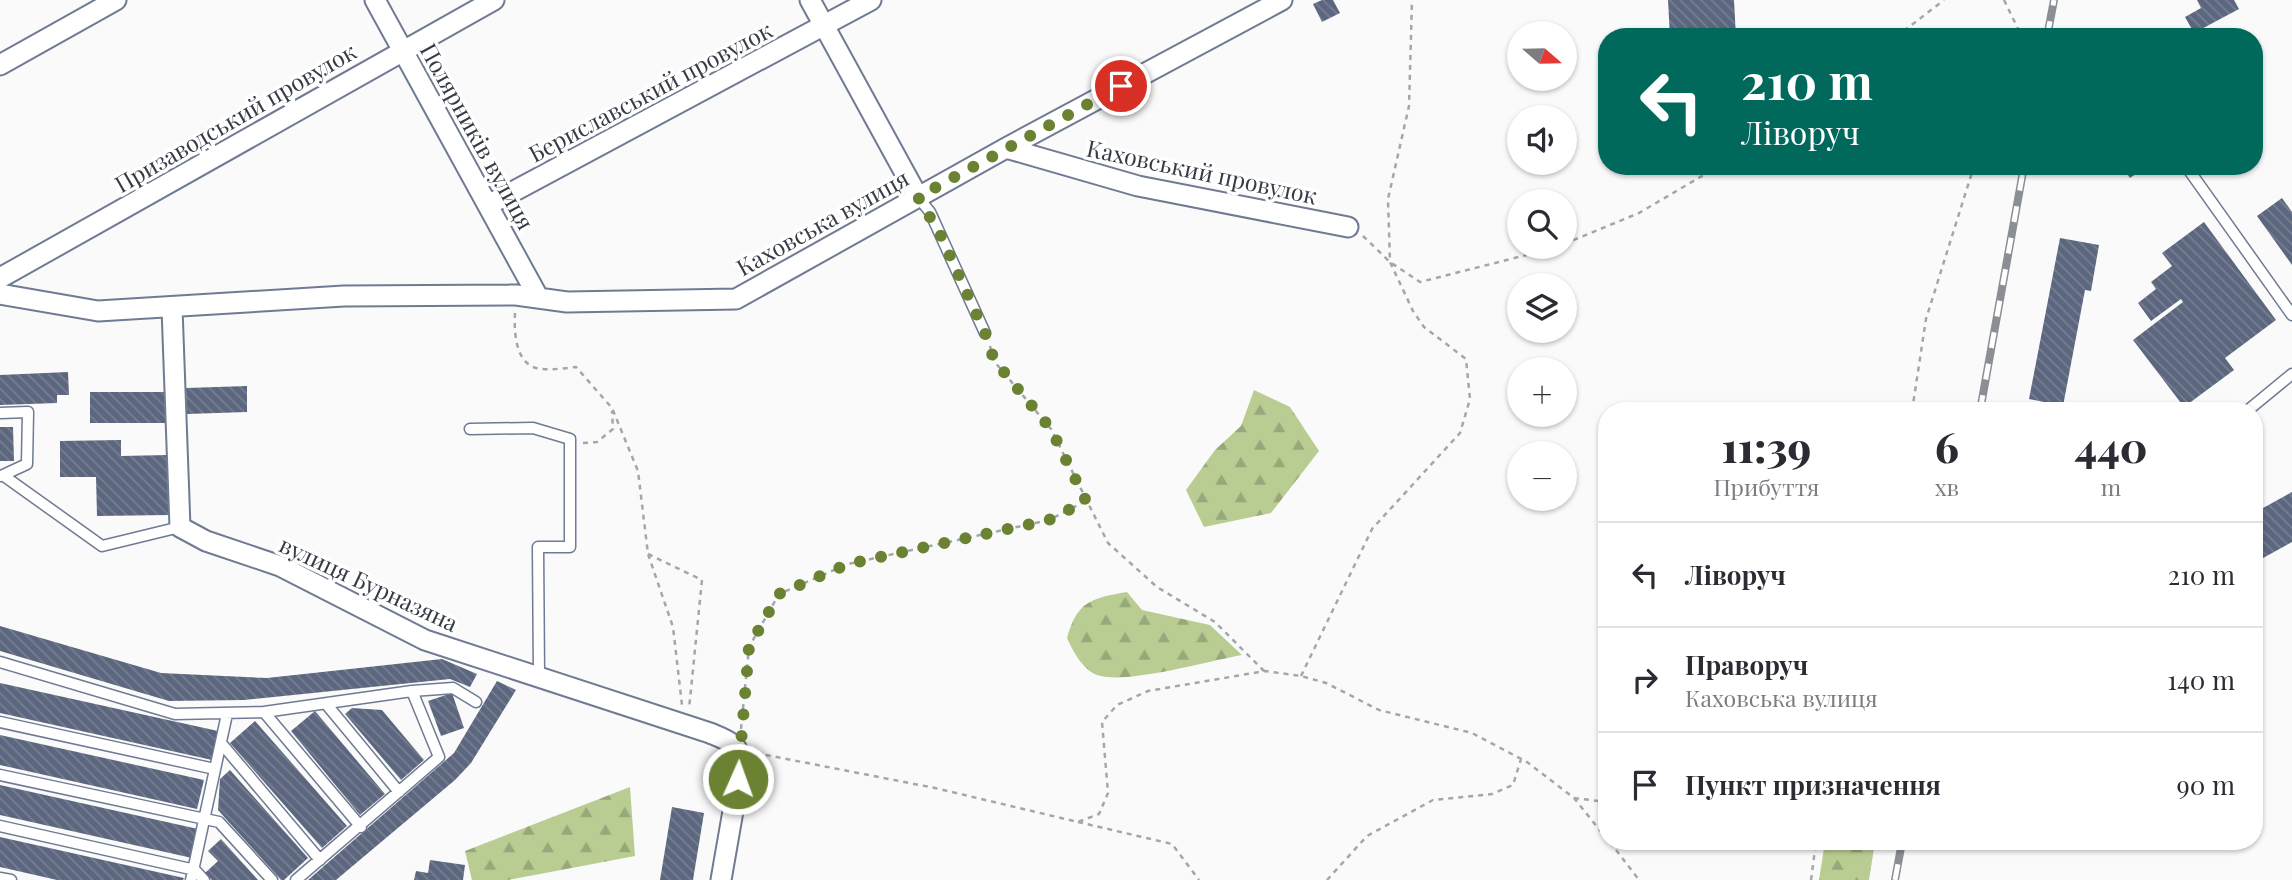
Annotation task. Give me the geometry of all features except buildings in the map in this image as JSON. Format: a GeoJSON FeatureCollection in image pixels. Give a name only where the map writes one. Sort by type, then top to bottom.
{"type":"FeatureCollection","features":[{"type":"Feature","properties":{"kind":"street"},"geometry":{"type":"LineString","coordinates":[[0,65],[116,0]]}},
{"type":"Feature","properties":{"kind":"street","name":"Полярників вулиця"},"geometry":{"type":"LineString","coordinates":[[375,0],[490,204],[537,295]]}},
{"type":"Feature","properties":{"kind":"street","name":"Призаводський провулок"},"geometry":{"type":"LineString","coordinates":[[0,278],[494,0]]}},
{"type":"Feature","properties":{"kind":"street"},"geometry":{"type":"LineString","coordinates":[[810,0],[918,197]]}},
{"type":"Feature","properties":{"kind":"street","name":"Бериславський провулок"},"geometry":{"type":"LineString","coordinates":[[490,204],[871,0]]}},
{"type":"Feature","properties":{"kind":"street","name":"Каховська вулиця"},"geometry":{"type":"LineString","coordinates":[[0,294],[98,311],[344,296],[537,295],[568,302],[736,299],[1006,148],[1282,0]]}},
{"type":"Feature","properties":{"kind":"street","name":"Каховський провулок"},"geometry":{"type":"LineString","coordinates":[[1006,148],[1138,186],[1348,227]]}},
{"type":"Feature","properties":{"kind":"street"},"geometry":{"type":"LineString","coordinates":[[172,307],[180,527]]}},
{"type":"Feature","properties":{"kind":"street","name":"вулиця Бурназяна"},"geometry":{"type":"LineString","coordinates":[[180,527],[206,541],[280,566],[425,640],[726,739],[739,750]]}},
{"type":"Feature","properties":{"kind":"street"},"geometry":{"type":"LineString","coordinates":[[721,880],[741,765],[739,750]]}},
{"type":"Feature","properties":{"kind":"lane"},"geometry":{"type":"LineString","coordinates":[[2192,175],[2292,315]]}},
{"type":"Feature","properties":{"kind":"lane"},"geometry":{"type":"LineString","coordinates":[[918,197],[930,212],[985,333]]}},
{"type":"Feature","properties":{"kind":"lane"},"geometry":{"type":"LineString","coordinates":[[2258,402],[2292,374]]}},
{"type":"Feature","properties":{"kind":"lane"},"geometry":{"type":"LineString","coordinates":[[0,413],[28,412],[27,464],[2,476],[102,546],[180,527]]}},
{"type":"Feature","properties":{"kind":"lane"},"geometry":{"type":"LineString","coordinates":[[470,429],[533,428],[570,439],[570,547],[538,547],[539,678]]}},
{"type":"Feature","properties":{"kind":"lane"},"geometry":{"type":"LineString","coordinates":[[0,662],[175,714],[264,712],[412,691],[453,688],[476,702]]}},
{"type":"Feature","properties":{"kind":"lane"},"geometry":{"type":"LineString","coordinates":[[296,880],[361,827],[439,757],[412,691]]}},
{"type":"Feature","properties":{"kind":"lane"},"geometry":{"type":"LineString","coordinates":[[327,705],[399,792]]}},
{"type":"Feature","properties":{"kind":"lane"},"geometry":{"type":"LineString","coordinates":[[264,712],[361,827]]}},
{"type":"Feature","properties":{"kind":"lane"},"geometry":{"type":"LineString","coordinates":[[193,875],[227,714]]}},
{"type":"Feature","properties":{"kind":"lane"},"geometry":{"type":"LineString","coordinates":[[0,722],[215,769]]}},
{"type":"Feature","properties":{"kind":"lane"},"geometry":{"type":"LineString","coordinates":[[221,743],[320,860]]}},
{"type":"Feature","properties":{"kind":"lane"},"geometry":{"type":"LineString","coordinates":[[0,775],[219,821],[272,880]]}},
{"type":"Feature","properties":{"kind":"lane"},"geometry":{"type":"LineString","coordinates":[[0,825],[204,880]]}},
{"type":"Feature","properties":{"kind":"lane"},"geometry":{"type":"LineString","coordinates":[[0,878],[11,880]]}},
{"type":"Feature","properties":{"kind":"path"},"geometry":{"type":"LineString","coordinates":[[1301,676],[1372,529],[1460,433],[1470,400],[1466,359],[1424,327],[1413,311],[1390,262],[1388,199],[1409,106],[1412,0]]}},
{"type":"Feature","properties":{"kind":"path"},"geometry":{"type":"LineString","coordinates":[[1908,28],[1944,0]]}},
{"type":"Feature","properties":{"kind":"path"},"geometry":{"type":"LineString","coordinates":[[2004,0],[2018,28]]}},
{"type":"Feature","properties":{"kind":"path"},"geometry":{"type":"LineString","coordinates":[[1577,239],[1639,213],[1703,175]]}},
{"type":"Feature","properties":{"kind":"path"},"geometry":{"type":"LineString","coordinates":[[1913,402],[1926,319],[1971,175]]}},
{"type":"Feature","properties":{"kind":"path"},"geometry":{"type":"LineString","coordinates":[[1348,227],[1364,237],[1390,262],[1420,282],[1511,259]]}},
{"type":"Feature","properties":{"kind":"path"},"geometry":{"type":"LineString","coordinates":[[516,295],[514,336],[527,363],[537,369],[576,367],[612,408],[638,471],[648,554],[673,627],[687,726]]}},
{"type":"Feature","properties":{"kind":"path"},"geometry":{"type":"LineString","coordinates":[[985,333],[994,360],[1051,429],[1108,543],[1157,587],[1215,622],[1265,671]]}},
{"type":"Feature","properties":{"kind":"path"},"geometry":{"type":"LineString","coordinates":[[570,444],[597,442],[605,438],[613,429],[612,408]]}},
{"type":"Feature","properties":{"kind":"path"},"geometry":{"type":"LineString","coordinates":[[1086,501],[1049,520],[848,564],[779,594],[749,647],[739,750],[922,785],[1172,844],[1199,880]]}},
{"type":"Feature","properties":{"kind":"path"},"geometry":{"type":"LineString","coordinates":[[648,554],[702,580],[687,726]]}},
{"type":"Feature","properties":{"kind":"path"},"geometry":{"type":"LineString","coordinates":[[1078,822],[1099,814],[1108,793],[1102,722],[1117,705],[1148,691],[1265,671],[1326,683],[1379,710],[1472,733],[1521,759],[1574,798],[1598,828]]}},
{"type":"Feature","properties":{"kind":"path"},"geometry":{"type":"LineString","coordinates":[[1327,880],[1367,835],[1433,800],[1492,794],[1513,785],[1521,759]]}},
{"type":"Feature","properties":{"kind":"path"},"geometry":{"type":"LineString","coordinates":[[1574,798],[1598,801]]}},
{"type":"Feature","properties":{"kind":"path"},"geometry":{"type":"LineString","coordinates":[[1616,850],[1639,880]]}},
{"type":"Feature","properties":{"kind":"path"},"geometry":{"type":"LineString","coordinates":[[1811,880],[1815,850]]}},
{"type":"Feature","properties":{"kind":"green space"},"geometry":{"type":"Polygon","coordinates":[[[1254,390],[1290,407],[1319,451],[1271,513],[1204,527],[1186,490],[1215,450],[1241,426],[1254,390]]]}},
{"type":"Feature","properties":{"kind":"green space"},"geometry":{"type":"Polygon","coordinates":[[[1127,592],[1142,610],[1210,625],[1242,655],[1146,675],[1097,675],[1087,669],[1072,648],[1067,638],[1071,626],[1088,603],[1127,592]]]}},
{"type":"Feature","properties":{"kind":"green space"},"geometry":{"type":"Polygon","coordinates":[[[630,787],[635,856],[508,880],[472,880],[465,851],[630,787]]]}},
{"type":"Feature","properties":{"kind":"green space"},"geometry":{"type":"Polygon","coordinates":[[[1824,850],[1874,850],[1869,880],[1819,880],[1824,850]]]}},
{"type":"Feature","properties":{"kind":"railway"},"geometry":{"type":"LineString","coordinates":[[2049,28],[2054,0]]}},
{"type":"Feature","properties":{"kind":"railway"},"geometry":{"type":"LineString","coordinates":[[1982,402],[2022,175]]}},
{"type":"Feature","properties":{"kind":"railway"},"geometry":{"type":"LineString","coordinates":[[1895,880],[1901,850]]}},
{"type":"Feature","properties":{"kind":"route"},"geometry":{"type":"LineString","coordinates":[[738,779],[749,647],[779,594],[848,564],[932,543],[1049,520],[1086,501],[1051,429],[994,360],[985,333],[930,212],[918,197],[1121,86]]}}]}
